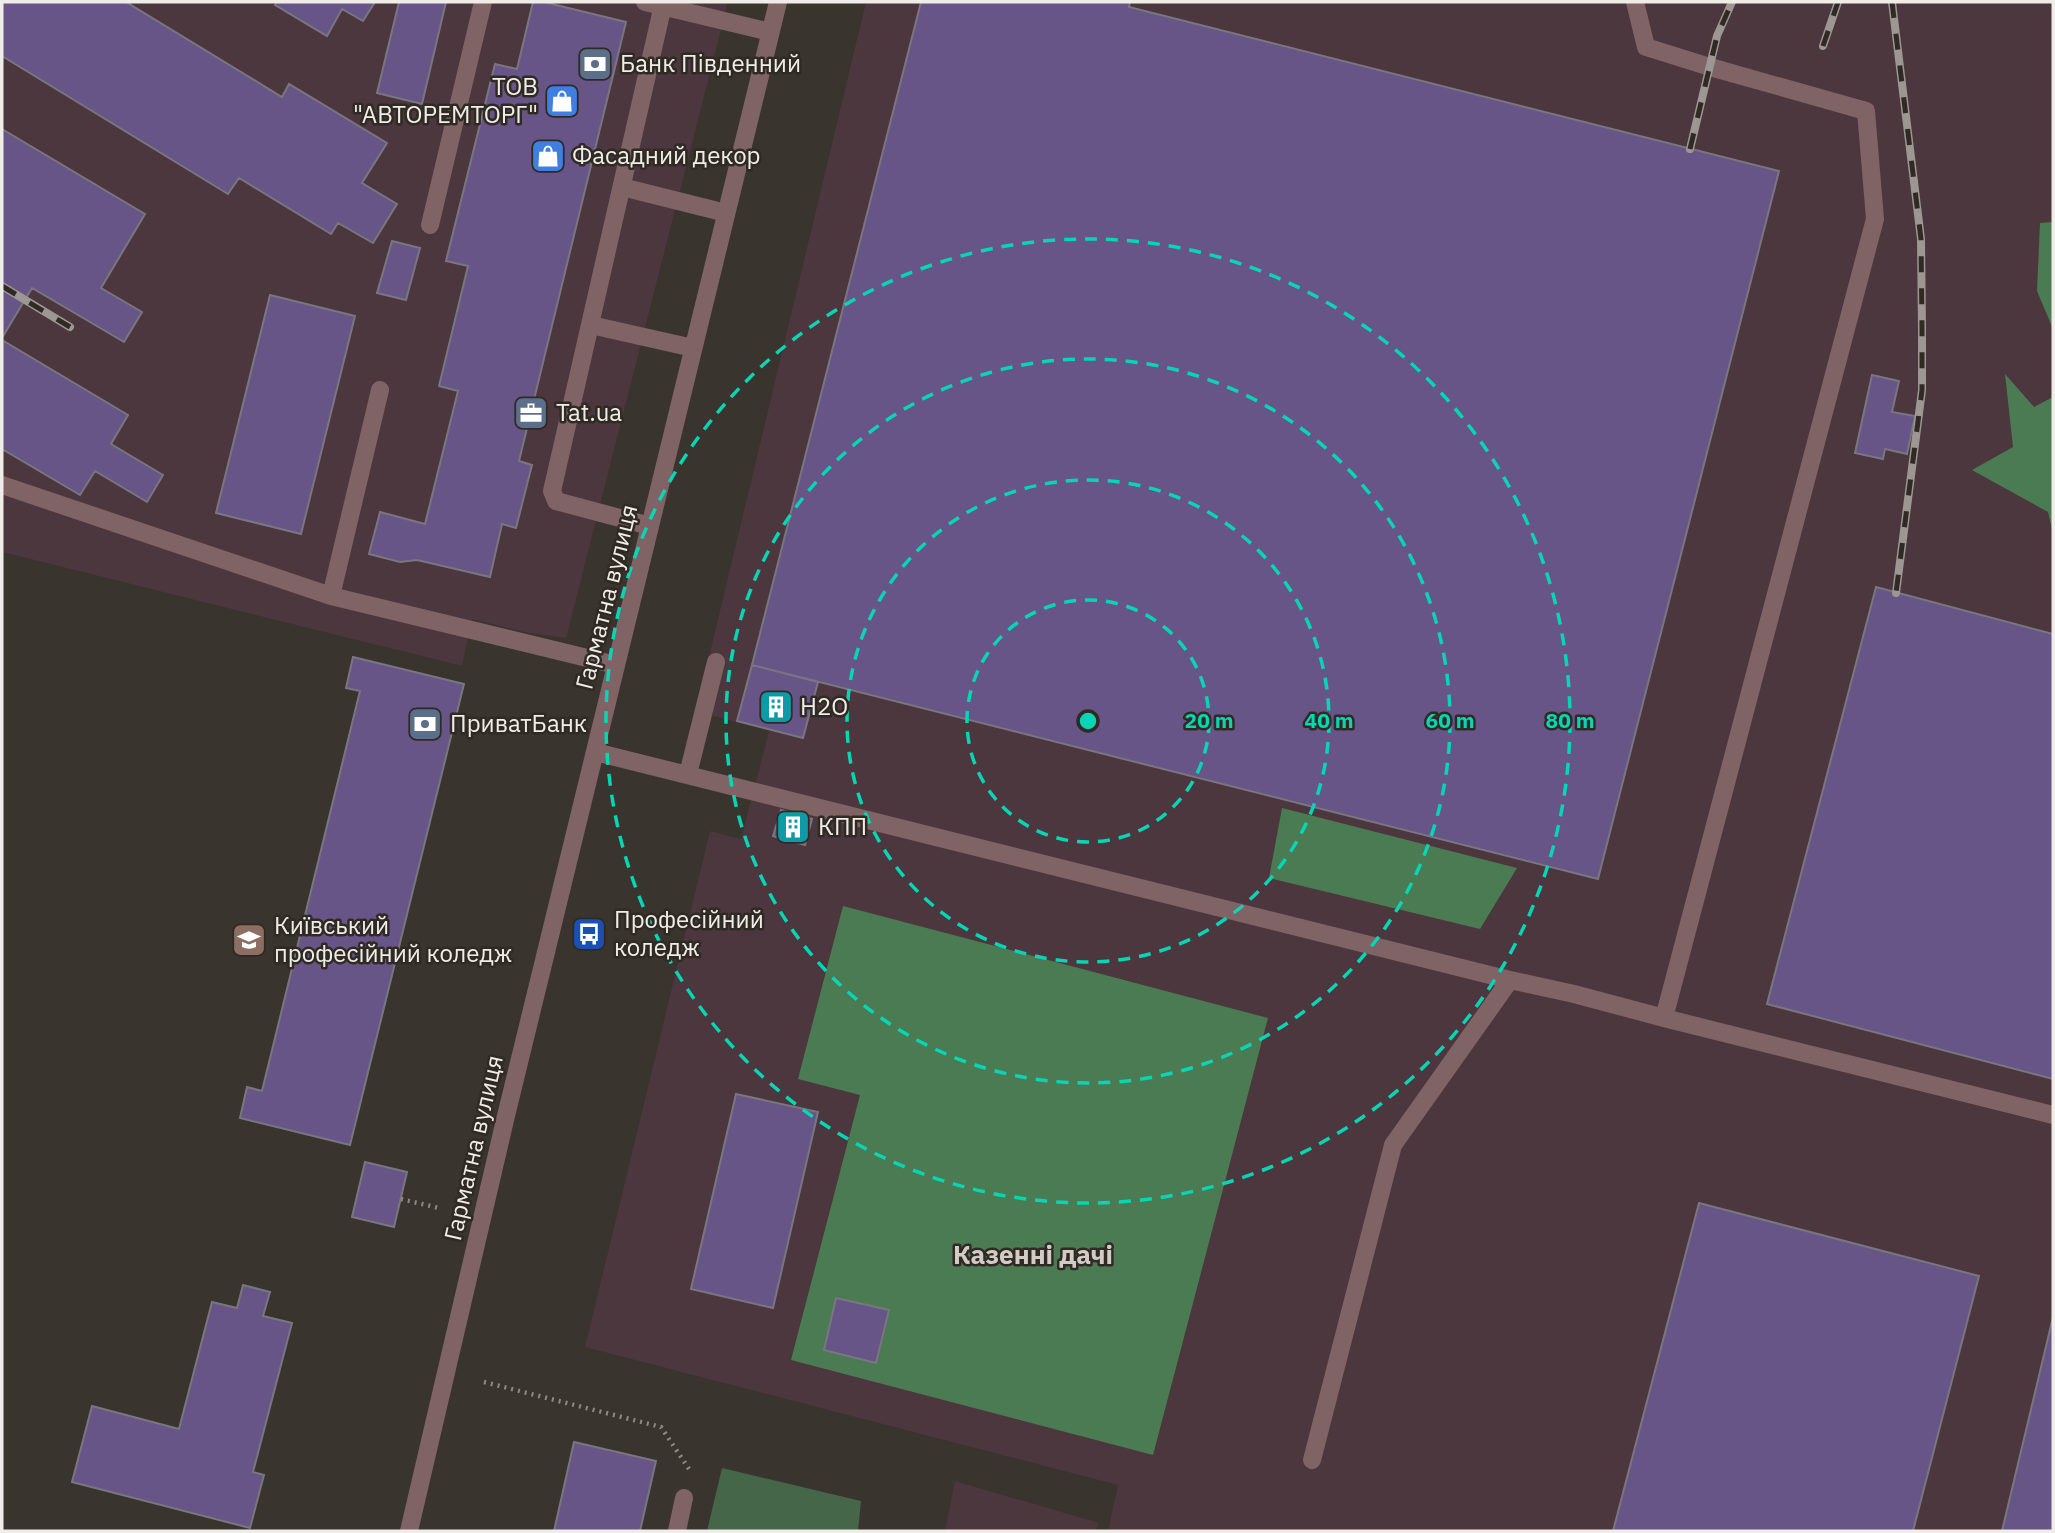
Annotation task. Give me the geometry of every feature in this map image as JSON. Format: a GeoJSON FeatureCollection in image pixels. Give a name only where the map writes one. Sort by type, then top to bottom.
{"type":"FeatureCollection","features":[{"type":"Feature","properties":{"kind":"street"},"geometry":{"type":"LineString","coordinates":[[430,225],[483,2]]}},
{"type":"Feature","properties":{"kind":"street","name":"Гарматна вулиця"},"geometry":{"type":"LineString","coordinates":[[409,1531],[505,1120],[778,2]]}},
{"type":"Feature","properties":{"kind":"street"},"geometry":{"type":"LineString","coordinates":[[1635,2],[1646,47],[1866,111],[1875,219],[1664,1018]]}},
{"type":"Feature","properties":{"kind":"street"},"geometry":{"type":"LineString","coordinates":[[650,526],[556,501],[552,495],[622,187],[654,4],[770,32]]}},
{"type":"Feature","properties":{"kind":"street"},"geometry":{"type":"LineString","coordinates":[[622,187],[726,213]]}},
{"type":"Feature","properties":{"kind":"street"},"geometry":{"type":"LineString","coordinates":[[591,325],[693,348]]}},
{"type":"Feature","properties":{"kind":"street"},"geometry":{"type":"LineString","coordinates":[[331,596],[380,390]]}},
{"type":"Feature","properties":{"kind":"street"},"geometry":{"type":"LineString","coordinates":[[2,485],[331,596],[616,665]]}},
{"type":"Feature","properties":{"kind":"street"},"geometry":{"type":"LineString","coordinates":[[688,774],[716,662]]}},
{"type":"Feature","properties":{"kind":"street"},"geometry":{"type":"LineString","coordinates":[[595,752],[2053,1115]]}},
{"type":"Feature","properties":{"kind":"street"},"geometry":{"type":"LineString","coordinates":[[1312,1460],[1393,1145],[1510,979]]}},
{"type":"Feature","properties":{"kind":"street"},"geometry":{"type":"LineString","coordinates":[[677,1531],[684,1499]]}},
{"type":"Feature","properties":{"kind":"path"},"geometry":{"type":"LineString","coordinates":[[401,1199],[439,1208]]}},
{"type":"Feature","properties":{"kind":"path"},"geometry":{"type":"LineString","coordinates":[[484,1382],[661,1427],[692,1474],[684,1499]]}},
{"type":"Feature","properties":{"kind":"shaded area"},"geometry":{"type":"Polygon","coordinates":[[[2,2],[728,2],[566,638],[524,632],[472,619],[462,666],[2,552],[2,2]]]}},
{"type":"Feature","properties":{"kind":"shaded area"},"geometry":{"type":"Polygon","coordinates":[[[866,2],[2053,2],[2053,1531],[1108,1531],[1118,1485],[585,1347],[710,831],[741,839],[769,731],[696,711],[866,2]]]}},
{"type":"Feature","properties":{"kind":"shaded area"},"geometry":{"type":"Polygon","coordinates":[[[955,1481],[1099,1523],[1095,1531],[945,1531],[955,1481]]]}},
{"type":"Feature","properties":{"kind":"green space"},"geometry":{"type":"Polygon","coordinates":[[[2053,222],[2053,329],[2037,291],[2040,223],[2053,222]]]}},
{"type":"Feature","properties":{"kind":"green space"},"geometry":{"type":"Polygon","coordinates":[[[2005,374],[2034,407],[2053,397],[2053,533],[2048,512],[1972,470],[2013,447],[2005,374]]]}},
{"type":"Feature","properties":{"kind":"green space"},"geometry":{"type":"Polygon","coordinates":[[[1282,808],[1517,868],[1480,929],[1269,878],[1282,808]]]}},
{"type":"Feature","properties":{"kind":"green space"},"geometry":{"type":"Polygon","coordinates":[[[843,906],[1268,1018],[1153,1455],[791,1360],[860,1095],[798,1079],[843,906]]]}},
{"type":"Feature","properties":{"kind":"green space"},"geometry":{"type":"Polygon","coordinates":[[[722,1468],[861,1501],[858,1531],[707,1531],[722,1468]]]}},
{"type":"Feature","properties":{"kind":"building"},"geometry":{"type":"Polygon","coordinates":[[[2,2],[126,2],[282,97],[289,84],[387,143],[362,183],[397,204],[373,243],[338,223],[331,234],[239,178],[228,194],[2,56],[2,2]]]}},
{"type":"Feature","properties":{"kind":"building"},"geometry":{"type":"Polygon","coordinates":[[[277,2],[375,2],[363,21],[342,9],[327,36],[275,5],[277,2]]]}},
{"type":"Feature","properties":{"kind":"building"},"geometry":{"type":"Polygon","coordinates":[[[399,2],[446,2],[422,104],[377,93],[399,2]]]}},
{"type":"Feature","properties":{"kind":"building"},"geometry":{"type":"Polygon","coordinates":[[[533,2],[544,2],[626,22],[519,461],[532,465],[516,528],[502,524],[490,577],[417,560],[400,562],[369,554],[380,512],[425,524],[458,391],[439,386],[468,266],[446,261],[495,64],[517,69],[533,2]]]}},
{"type":"Feature","properties":{"kind":"building"},"geometry":{"type":"Polygon","coordinates":[[[921,2],[1130,2],[1129,7],[1779,171],[1598,879],[752,665],[921,2]]]}},
{"type":"Feature","properties":{"kind":"building"},"geometry":{"type":"Polygon","coordinates":[[[2,129],[145,214],[101,288],[142,312],[124,342],[32,288],[2,338],[2,129]]]}},
{"type":"Feature","properties":{"kind":"building"},"geometry":{"type":"Polygon","coordinates":[[[392,241],[420,248],[406,300],[377,293],[392,241]]]}},
{"type":"Feature","properties":{"kind":"building"},"geometry":{"type":"Polygon","coordinates":[[[270,295],[355,316],[301,534],[216,513],[270,295]]]}},
{"type":"Feature","properties":{"kind":"building"},"geometry":{"type":"Polygon","coordinates":[[[2,340],[128,415],[111,444],[163,475],[147,502],[95,471],[80,495],[2,449],[2,340]]]}},
{"type":"Feature","properties":{"kind":"building"},"geometry":{"type":"Polygon","coordinates":[[[1872,375],[1899,381],[1892,412],[1915,416],[1907,454],[1885,449],[1883,459],[1855,453],[1872,375]]]}},
{"type":"Feature","properties":{"kind":"building"},"geometry":{"type":"Polygon","coordinates":[[[1876,587],[2053,634],[2053,1079],[1767,1004],[1876,587]]]}},
{"type":"Feature","properties":{"kind":"building"},"geometry":{"type":"Polygon","coordinates":[[[353,657],[464,684],[350,1145],[240,1118],[247,1087],[262,1091],[360,691],[346,688],[353,657]]]}},
{"type":"Feature","properties":{"kind":"building","name":"H2O"},"geometry":{"type":"Polygon","coordinates":[[[752,665],[818,682],[803,738],[737,721],[752,665]]]}},
{"type":"Feature","properties":{"kind":"building","name":"КПП"},"geometry":{"type":"Polygon","coordinates":[[[781,810],[812,819],[805,845],[773,836],[781,810]]]}},
{"type":"Feature","properties":{"kind":"building"},"geometry":{"type":"Polygon","coordinates":[[[736,1094],[818,1112],[773,1308],[691,1289],[736,1094]]]}},
{"type":"Feature","properties":{"kind":"building"},"geometry":{"type":"Polygon","coordinates":[[[365,1162],[407,1172],[394,1227],[352,1217],[365,1162]]]}},
{"type":"Feature","properties":{"kind":"building"},"geometry":{"type":"Polygon","coordinates":[[[1699,1203],[1979,1276],[1913,1531],[1613,1531],[1699,1203]]]}},
{"type":"Feature","properties":{"kind":"building"},"geometry":{"type":"Polygon","coordinates":[[[243,1285],[270,1292],[263,1316],[292,1323],[253,1472],[264,1475],[250,1528],[72,1482],[92,1406],[179,1429],[212,1302],[237,1308],[243,1285]]]}},
{"type":"Feature","properties":{"kind":"building"},"geometry":{"type":"Polygon","coordinates":[[[836,1298],[889,1310],[876,1363],[824,1350],[836,1298]]]}},
{"type":"Feature","properties":{"kind":"building"},"geometry":{"type":"Polygon","coordinates":[[[2053,1317],[2053,1531],[2002,1531],[2053,1317]]]}},
{"type":"Feature","properties":{"kind":"building"},"geometry":{"type":"Polygon","coordinates":[[[574,1442],[656,1461],[640,1531],[554,1531],[574,1442]]]}},
{"type":"Feature","properties":{"kind":"railway"},"geometry":{"type":"LineString","coordinates":[[1690,149],[1717,36],[1732,2]]}},
{"type":"Feature","properties":{"kind":"railway"},"geometry":{"type":"LineString","coordinates":[[1823,46],[1838,2]]}},
{"type":"Feature","properties":{"kind":"railway"},"geometry":{"type":"LineString","coordinates":[[1892,2],[1921,239],[1922,329],[1922,390],[1896,593]]}},
{"type":"Feature","properties":{"kind":"railway"},"geometry":{"type":"LineString","coordinates":[[2,286],[70,327]]}},
{"type":"Feature","properties":{"kind":"place","name":"Банк Південний"},"geometry":{"type":"Point","coordinates":[595,64]}},
{"type":"Feature","properties":{"kind":"place","name":"ТОВ \"АВТОРЕМТОРГ\""},"geometry":{"type":"Point","coordinates":[562,101]}},
{"type":"Feature","properties":{"kind":"place","name":"Фасадний декор"},"geometry":{"type":"Point","coordinates":[548,156]}},
{"type":"Feature","properties":{"kind":"place","name":"Tat.ua"},"geometry":{"type":"Point","coordinates":[531,413]}},
{"type":"Feature","properties":{"kind":"place","name":"H2O"},"geometry":{"type":"Point","coordinates":[776,707]}},
{"type":"Feature","properties":{"kind":"place","name":"ПриватБанк"},"geometry":{"type":"Point","coordinates":[425,724]}},
{"type":"Feature","properties":{"kind":"place","name":"КПП"},"geometry":{"type":"Point","coordinates":[793,827]}},
{"type":"Feature","properties":{"kind":"place","name":"Професійний коледж"},"geometry":{"type":"Point","coordinates":[589,934]}},
{"type":"Feature","properties":{"kind":"place","name":"Київський професійний коледж"},"geometry":{"type":"Point","coordinates":[249,940]}},
{"type":"Feature","properties":{"kind":"district","name":"Казенні дачі"},"geometry":{"type":"Point","coordinates":[1033,1255]}}]}
